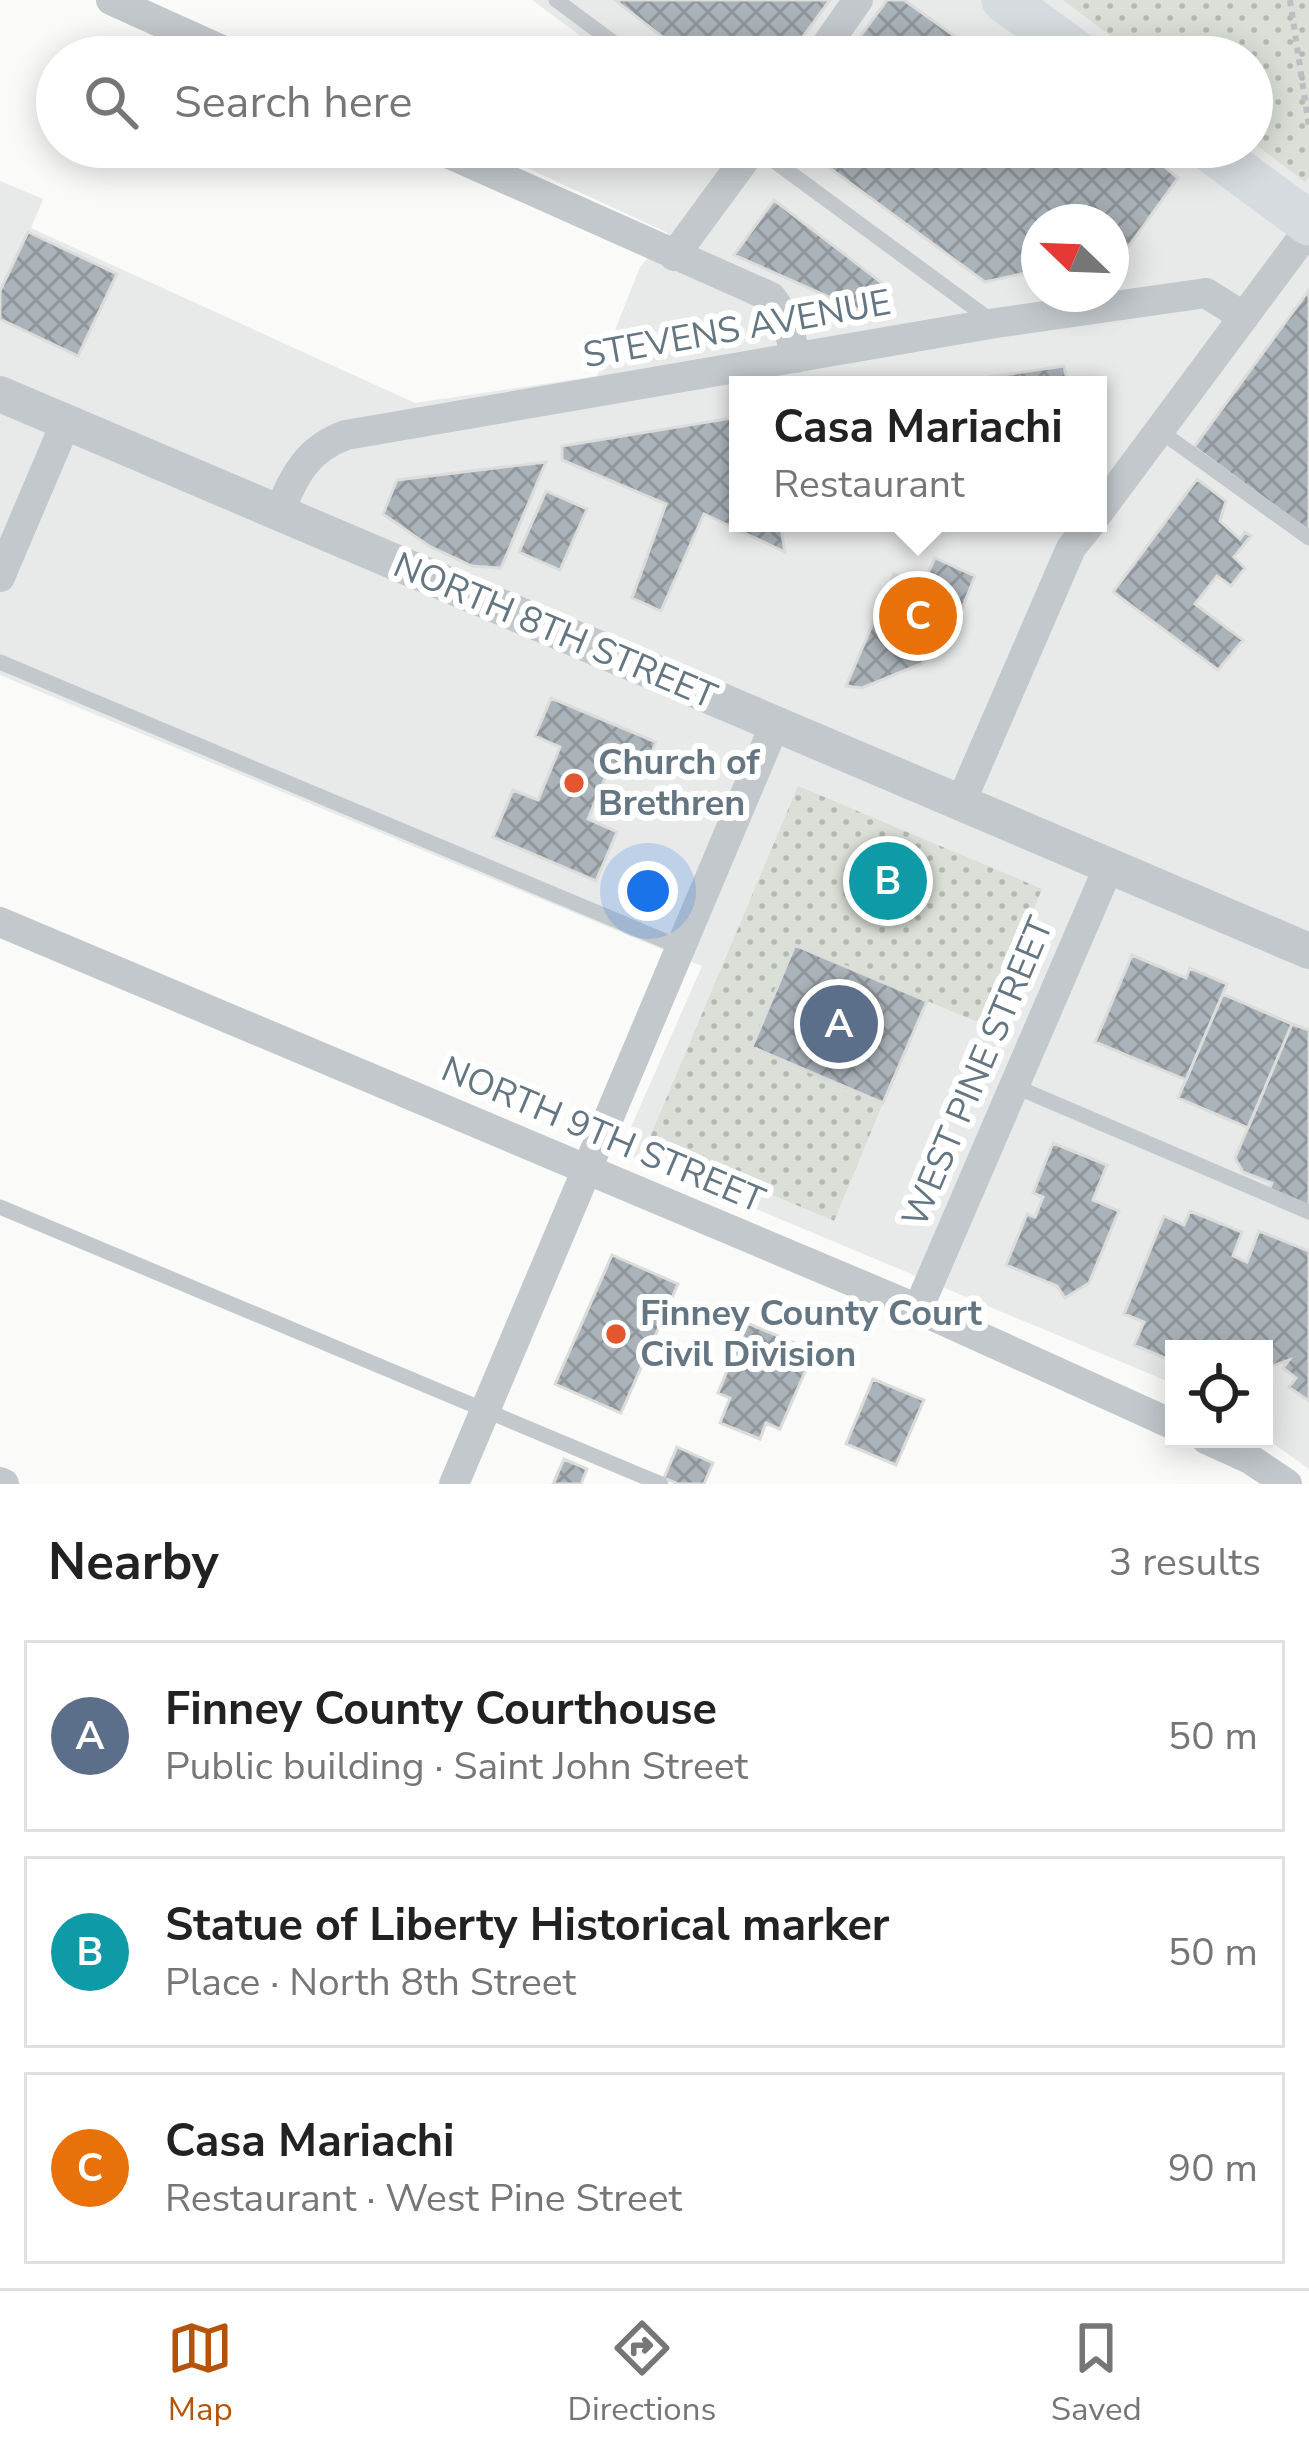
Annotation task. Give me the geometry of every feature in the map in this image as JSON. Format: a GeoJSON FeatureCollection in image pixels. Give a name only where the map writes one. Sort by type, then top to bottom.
{"type":"FeatureCollection","features":[{"type":"Feature","properties":{"kind":"main road"},"geometry":{"type":"LineString","coordinates":[[1004,0],[1053,36]]}},
{"type":"Feature","properties":{"kind":"main road"},"geometry":{"type":"LineString","coordinates":[[1233,168],[1309,226]]}},
{"type":"Feature","properties":{"kind":"street"},"geometry":{"type":"LineString","coordinates":[[111,0],[190,36]]}},
{"type":"Feature","properties":{"kind":"street"},"geometry":{"type":"LineString","coordinates":[[833,36],[858,0]]}},
{"type":"Feature","properties":{"kind":"street"},"geometry":{"type":"LineString","coordinates":[[480,168],[771,298],[786,318],[796,358]]}},
{"type":"Feature","properties":{"kind":"street"},"geometry":{"type":"LineString","coordinates":[[674,256],[739,168]]}},
{"type":"Feature","properties":{"kind":"street"},"geometry":{"type":"LineString","coordinates":[[1107,502],[1309,226]]}},
{"type":"Feature","properties":{"kind":"street","name":"STEVENS AVENUE"},"geometry":{"type":"LineString","coordinates":[[278,514],[301,465],[314,450],[346,435],[996,323],[1206,293],[1244,317]]}},
{"type":"Feature","properties":{"kind":"street","name":"NORTH 8TH STREET"},"geometry":{"type":"LineString","coordinates":[[0,394],[1309,951]]}},
{"type":"Feature","properties":{"kind":"street"},"geometry":{"type":"LineString","coordinates":[[0,577],[66,422]]}},
{"type":"Feature","properties":{"kind":"street"},"geometry":{"type":"LineString","coordinates":[[961,802],[1072,548],[1084,532]]}},
{"type":"Feature","properties":{"kind":"street"},"geometry":{"type":"LineString","coordinates":[[454,1484],[775,724]]}},
{"type":"Feature","properties":{"kind":"street","name":"WEST PINE STREET"},"geometry":{"type":"LineString","coordinates":[[918,1309],[1109,866]]}},
{"type":"Feature","properties":{"kind":"street","name":"NORTH 9TH STREET"},"geometry":{"type":"LineString","coordinates":[[0,922],[918,1309],[1165,1421]]}},
{"type":"Feature","properties":{"kind":"street"},"geometry":{"type":"LineString","coordinates":[[1226,1448],[1287,1484]]}},
{"type":"Feature","properties":{"kind":"lane"},"geometry":{"type":"LineString","coordinates":[[556,0],[605,36]]}},
{"type":"Feature","properties":{"kind":"lane"},"geometry":{"type":"LineString","coordinates":[[783,168],[996,323]]}},
{"type":"Feature","properties":{"kind":"lane"},"geometry":{"type":"LineString","coordinates":[[1160,431],[1309,538]]}},
{"type":"Feature","properties":{"kind":"lane"},"geometry":{"type":"LineString","coordinates":[[0,662],[682,948]]}},
{"type":"Feature","properties":{"kind":"lane"},"geometry":{"type":"LineString","coordinates":[[1014,1086],[1309,1211]]}},
{"type":"Feature","properties":{"kind":"lane"},"geometry":{"type":"LineString","coordinates":[[0,1208],[661,1484]]}},
{"type":"Feature","properties":{"kind":"path"},"geometry":{"type":"LineString","coordinates":[[1290,0],[1309,127]]}},
{"type":"Feature","properties":{"kind":"shaded area"},"geometry":{"type":"Polygon","coordinates":[[[532,0],[1309,0],[1309,1469],[1273,1443],[1273,1340],[1165,1340],[1165,1380],[620,1152],[702,966],[0,675],[0,181],[43,199],[31,228],[415,403],[597,376],[640,267],[668,233],[527,168],[1273,168],[1273,36],[581,36],[532,0]]]}},
{"type":"Feature","properties":{"kind":"shaded area"},"geometry":{"type":"Polygon","coordinates":[[[1063,0],[1309,0],[1309,177],[1305,182],[1273,158],[1273,36],[1111,36],[1063,0]]]}},
{"type":"Feature","properties":{"kind":"shaded area"},"geometry":{"type":"Polygon","coordinates":[[[798,786],[1042,889],[985,1025],[795,946],[752,1047],[883,1103],[834,1221],[648,1142],[798,786]]]}},
{"type":"Feature","properties":{"kind":"building"},"geometry":{"type":"Polygon","coordinates":[[[615,0],[830,0],[803,36],[661,36],[615,0]]]}},
{"type":"Feature","properties":{"kind":"building"},"geometry":{"type":"Polygon","coordinates":[[[887,0],[904,0],[955,36],[860,36],[887,0]]]}},
{"type":"Feature","properties":{"kind":"building"},"geometry":{"type":"Polygon","coordinates":[[[830,168],[1166,168],[1178,178],[1129,246],[1129,204],[1021,204],[1021,274],[985,282],[830,168]]]}},
{"type":"Feature","properties":{"kind":"building"},"geometry":{"type":"Polygon","coordinates":[[[774,200],[882,283],[859,310],[734,255],[774,200]]]}},
{"type":"Feature","properties":{"kind":"building"},"geometry":{"type":"Polygon","coordinates":[[[28,232],[117,274],[78,356],[0,319],[0,291],[28,232]]]}},
{"type":"Feature","properties":{"kind":"building"},"geometry":{"type":"Polygon","coordinates":[[[1309,290],[1309,532],[1194,447],[1309,290]]]}},
{"type":"Feature","properties":{"kind":"building"},"geometry":{"type":"Polygon","coordinates":[[[1064,366],[1066,376],[996,376],[1064,366]]]}},
{"type":"Feature","properties":{"kind":"building"},"geometry":{"type":"Polygon","coordinates":[[[729,418],[729,526],[704,514],[661,611],[632,598],[666,504],[562,460],[562,446],[729,418]]]}},
{"type":"Feature","properties":{"kind":"building"},"geometry":{"type":"Polygon","coordinates":[[[546,462],[501,568],[472,566],[429,546],[383,514],[397,480],[546,462]]]}},
{"type":"Feature","properties":{"kind":"building"},"geometry":{"type":"Polygon","coordinates":[[[1197,479],[1226,501],[1220,521],[1240,539],[1245,532],[1251,536],[1234,557],[1245,568],[1231,586],[1217,576],[1195,604],[1243,640],[1218,670],[1113,592],[1197,479]]]}},
{"type":"Feature","properties":{"kind":"building"},"geometry":{"type":"Polygon","coordinates":[[[546,491],[587,509],[560,570],[519,552],[546,491]]]}},
{"type":"Feature","properties":{"kind":"building"},"geometry":{"type":"Polygon","coordinates":[[[742,532],[782,532],[785,552],[742,532]]]}},
{"type":"Feature","properties":{"kind":"building"},"geometry":{"type":"Polygon","coordinates":[[[935,558],[975,576],[954,629],[921,664],[862,688],[846,686],[894,574],[922,586],[935,558]]]}},
{"type":"Feature","properties":{"kind":"building","name":"Church of Brethren"},"geometry":{"type":"Polygon","coordinates":[[[551,698],[656,742],[642,777],[611,764],[588,819],[617,832],[596,881],[493,837],[513,790],[538,800],[560,747],[535,736],[551,698]]]}},
{"type":"Feature","properties":{"kind":"building"},"geometry":{"type":"Polygon","coordinates":[[[795,945],[927,1001],[883,1103],[752,1047],[795,945]]]}},
{"type":"Feature","properties":{"kind":"building"},"geometry":{"type":"Polygon","coordinates":[[[1132,955],[1186,978],[1190,968],[1227,984],[1186,1080],[1095,1042],[1132,955]]]}},
{"type":"Feature","properties":{"kind":"building"},"geometry":{"type":"Polygon","coordinates":[[[1223,994],[1292,1024],[1248,1128],[1178,1098],[1223,994]]]}},
{"type":"Feature","properties":{"kind":"building"},"geometry":{"type":"Polygon","coordinates":[[[1292,1024],[1309,1030],[1309,1212],[1267,1194],[1272,1183],[1243,1172],[1235,1158],[1292,1024]]]}},
{"type":"Feature","properties":{"kind":"building"},"geometry":{"type":"Polygon","coordinates":[[[1053,1143],[1107,1165],[1093,1200],[1119,1211],[1089,1283],[1065,1298],[1057,1286],[1006,1265],[1027,1214],[1035,1217],[1043,1197],[1033,1193],[1053,1143]]]}},
{"type":"Feature","properties":{"kind":"building"},"geometry":{"type":"Polygon","coordinates":[[[1190,1211],[1242,1232],[1233,1256],[1247,1262],[1259,1231],[1309,1251],[1309,1401],[1289,1387],[1296,1378],[1283,1368],[1289,1360],[1273,1366],[1273,1340],[1165,1340],[1165,1358],[1134,1345],[1144,1322],[1124,1314],[1164,1216],[1184,1225],[1190,1211]]]}},
{"type":"Feature","properties":{"kind":"building","name":"Finney County Court Civil Division"},"geometry":{"type":"Polygon","coordinates":[[[612,1255],[678,1284],[621,1413],[555,1384],[612,1255]]]}},
{"type":"Feature","properties":{"kind":"building"},"geometry":{"type":"Polygon","coordinates":[[[747,1323],[814,1351],[780,1429],[766,1423],[760,1439],[720,1423],[730,1398],[718,1393],[747,1323]]]}},
{"type":"Feature","properties":{"kind":"building"},"geometry":{"type":"Polygon","coordinates":[[[873,1379],[924,1400],[896,1465],[846,1444],[873,1379]]]}},
{"type":"Feature","properties":{"kind":"building"},"geometry":{"type":"Polygon","coordinates":[[[677,1447],[713,1463],[704,1484],[678,1484],[664,1478],[677,1447]]]}},
{"type":"Feature","properties":{"kind":"building"},"geometry":{"type":"Polygon","coordinates":[[[564,1459],[587,1469],[581,1484],[553,1484],[564,1459]]]}},
{"type":"Feature","properties":{"kind":"place","name":"Casa Mariachi"},"geometry":{"type":"Point","coordinates":[918,616]}},
{"type":"Feature","properties":{"kind":"place","name":"Church of Brethren"},"geometry":{"type":"Point","coordinates":[574,783]}},
{"type":"Feature","properties":{"kind":"place","name":"Statue of Liberty Historical marker"},"geometry":{"type":"Point","coordinates":[888,881]}},
{"type":"Feature","properties":{"kind":"place","name":"Finney County Courthouse"},"geometry":{"type":"Point","coordinates":[839,1024]}},
{"type":"Feature","properties":{"kind":"place","name":"Finney County Court Civil Division"},"geometry":{"type":"Point","coordinates":[616,1334]}}]}
